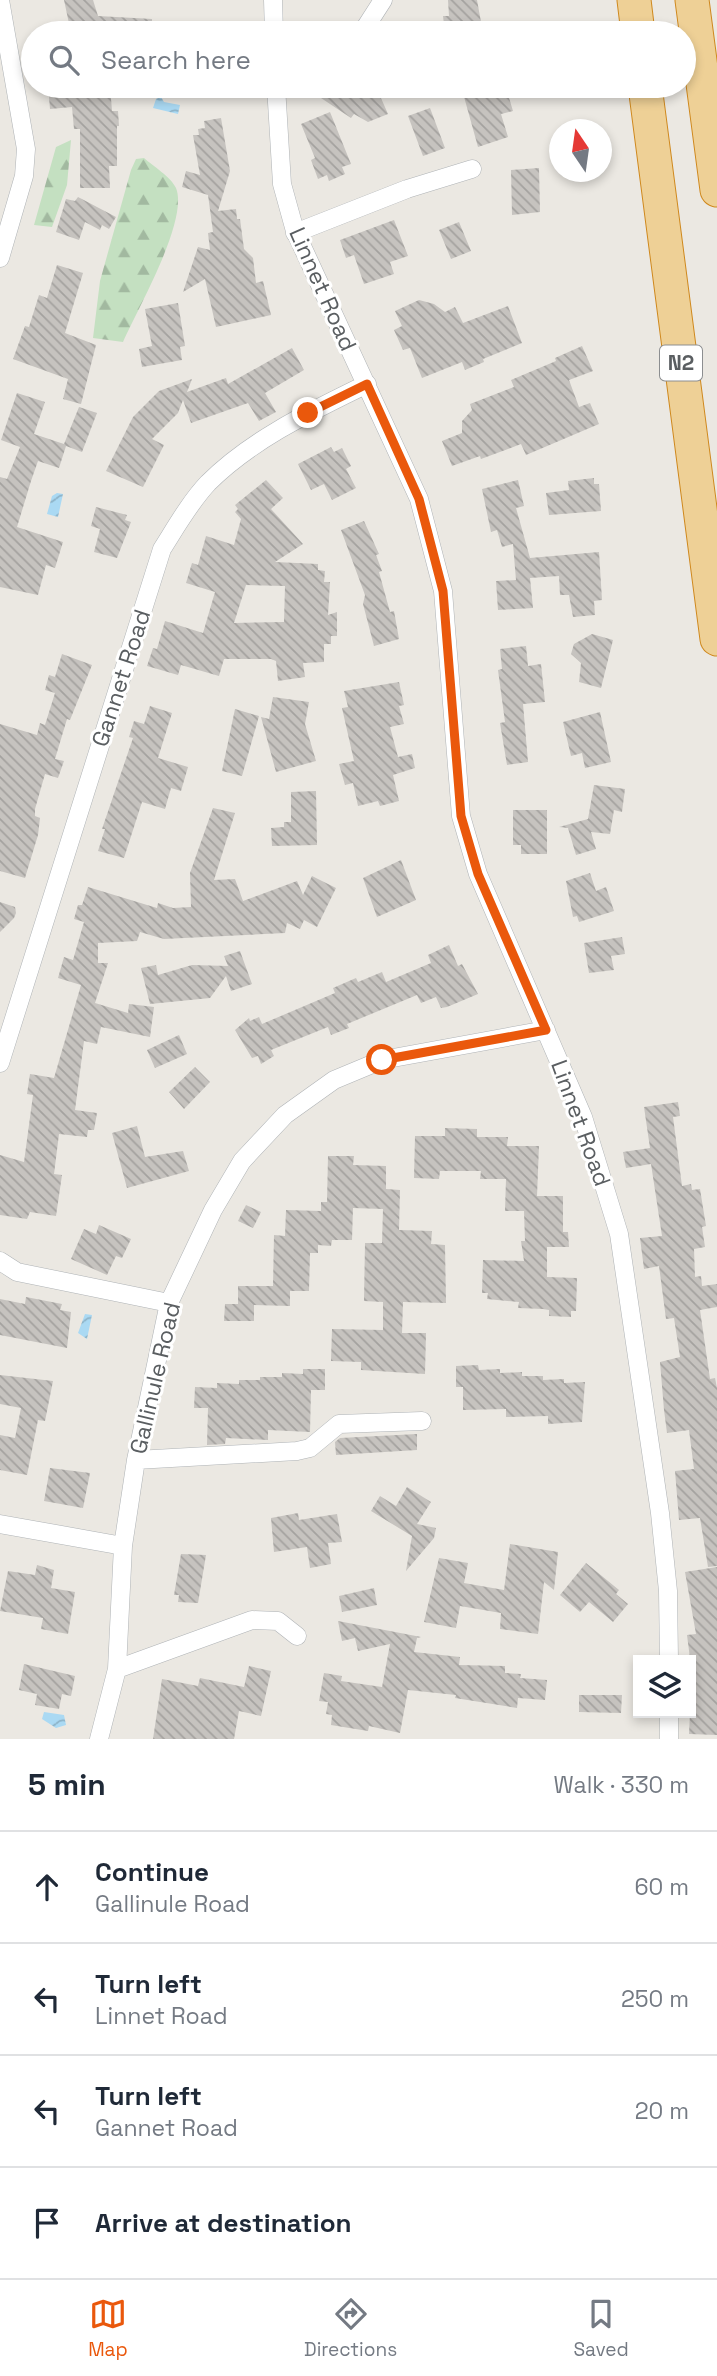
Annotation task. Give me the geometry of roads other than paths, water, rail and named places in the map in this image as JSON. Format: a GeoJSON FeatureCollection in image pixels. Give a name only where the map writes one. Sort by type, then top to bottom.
{"type":"FeatureCollection","features":[{"type":"Feature","properties":{"kind":"highway"},"geometry":{"type":"LineString","coordinates":[[634,0],[637,21]]}},
{"type":"Feature","properties":{"kind":"highway"},"geometry":{"type":"LineString","coordinates":[[692,0],[695,21]]}},
{"type":"Feature","properties":{"kind":"highway"},"geometry":{"type":"LineString","coordinates":[[696,30],[717,190]]}},
{"type":"Feature","properties":{"kind":"highway","name":"N2"},"geometry":{"type":"LineString","coordinates":[[647,98],[717,639]]}},
{"type":"Feature","properties":{"kind":"street"},"geometry":{"type":"LineString","coordinates":[[0,0],[26,149],[24,176],[0,258]]}},
{"type":"Feature","properties":{"kind":"street"},"geometry":{"type":"LineString","coordinates":[[273,0],[274,21]]}},
{"type":"Feature","properties":{"kind":"street"},"geometry":{"type":"LineString","coordinates":[[370,21],[383,0]]}},
{"type":"Feature","properties":{"kind":"street","name":"Linnet Road"},"geometry":{"type":"LineString","coordinates":[[277,98],[282,184],[295,233],[419,499],[443,591],[461,816],[478,874],[583,1117],[619,1234],[660,1513],[668,1591],[669,1655]]}},
{"type":"Feature","properties":{"kind":"street"},"geometry":{"type":"LineString","coordinates":[[295,233],[407,189],[472,169]]}},
{"type":"Feature","properties":{"kind":"street","name":"Gannet Road"},"geometry":{"type":"LineString","coordinates":[[0,1063],[162,549],[208,484],[249,450],[308,413],[367,384]]}},
{"type":"Feature","properties":{"kind":"street","name":"Gallinule Road"},"geometry":{"type":"LineString","coordinates":[[99,1739],[117,1669],[123,1546],[136,1460],[169,1303],[214,1209],[242,1161],[285,1115],[334,1080],[382,1060],[546,1030]]}},
{"type":"Feature","properties":{"kind":"street"},"geometry":{"type":"LineString","coordinates":[[0,1261],[17,1272],[169,1303]]}},
{"type":"Feature","properties":{"kind":"street"},"geometry":{"type":"LineString","coordinates":[[136,1460],[297,1451],[310,1448],[339,1424],[422,1421]]}},
{"type":"Feature","properties":{"kind":"street"},"geometry":{"type":"LineString","coordinates":[[0,1524],[123,1546]]}},
{"type":"Feature","properties":{"kind":"street"},"geometry":{"type":"LineString","coordinates":[[117,1669],[252,1619],[278,1621],[297,1636]]}},
{"type":"Feature","properties":{"kind":"street"},"geometry":{"type":"LineString","coordinates":[[669,1718],[669,1739]]}},
{"type":"Feature","properties":{"kind":"water"},"geometry":{"type":"Polygon","coordinates":[[[162,98],[164,102],[180,105],[178,114],[153,108],[156,99],[162,98]]]}},
{"type":"Feature","properties":{"kind":"water"},"geometry":{"type":"Polygon","coordinates":[[[63,494],[58,517],[47,514],[52,496],[63,494]]]}},
{"type":"Feature","properties":{"kind":"water"},"geometry":{"type":"Polygon","coordinates":[[[85,1314],[92,1315],[87,1339],[78,1333],[85,1314]]]}},
{"type":"Feature","properties":{"kind":"water"},"geometry":{"type":"Polygon","coordinates":[[[44,1712],[64,1715],[66,1725],[56,1728],[42,1719],[44,1712]]]}}]}
